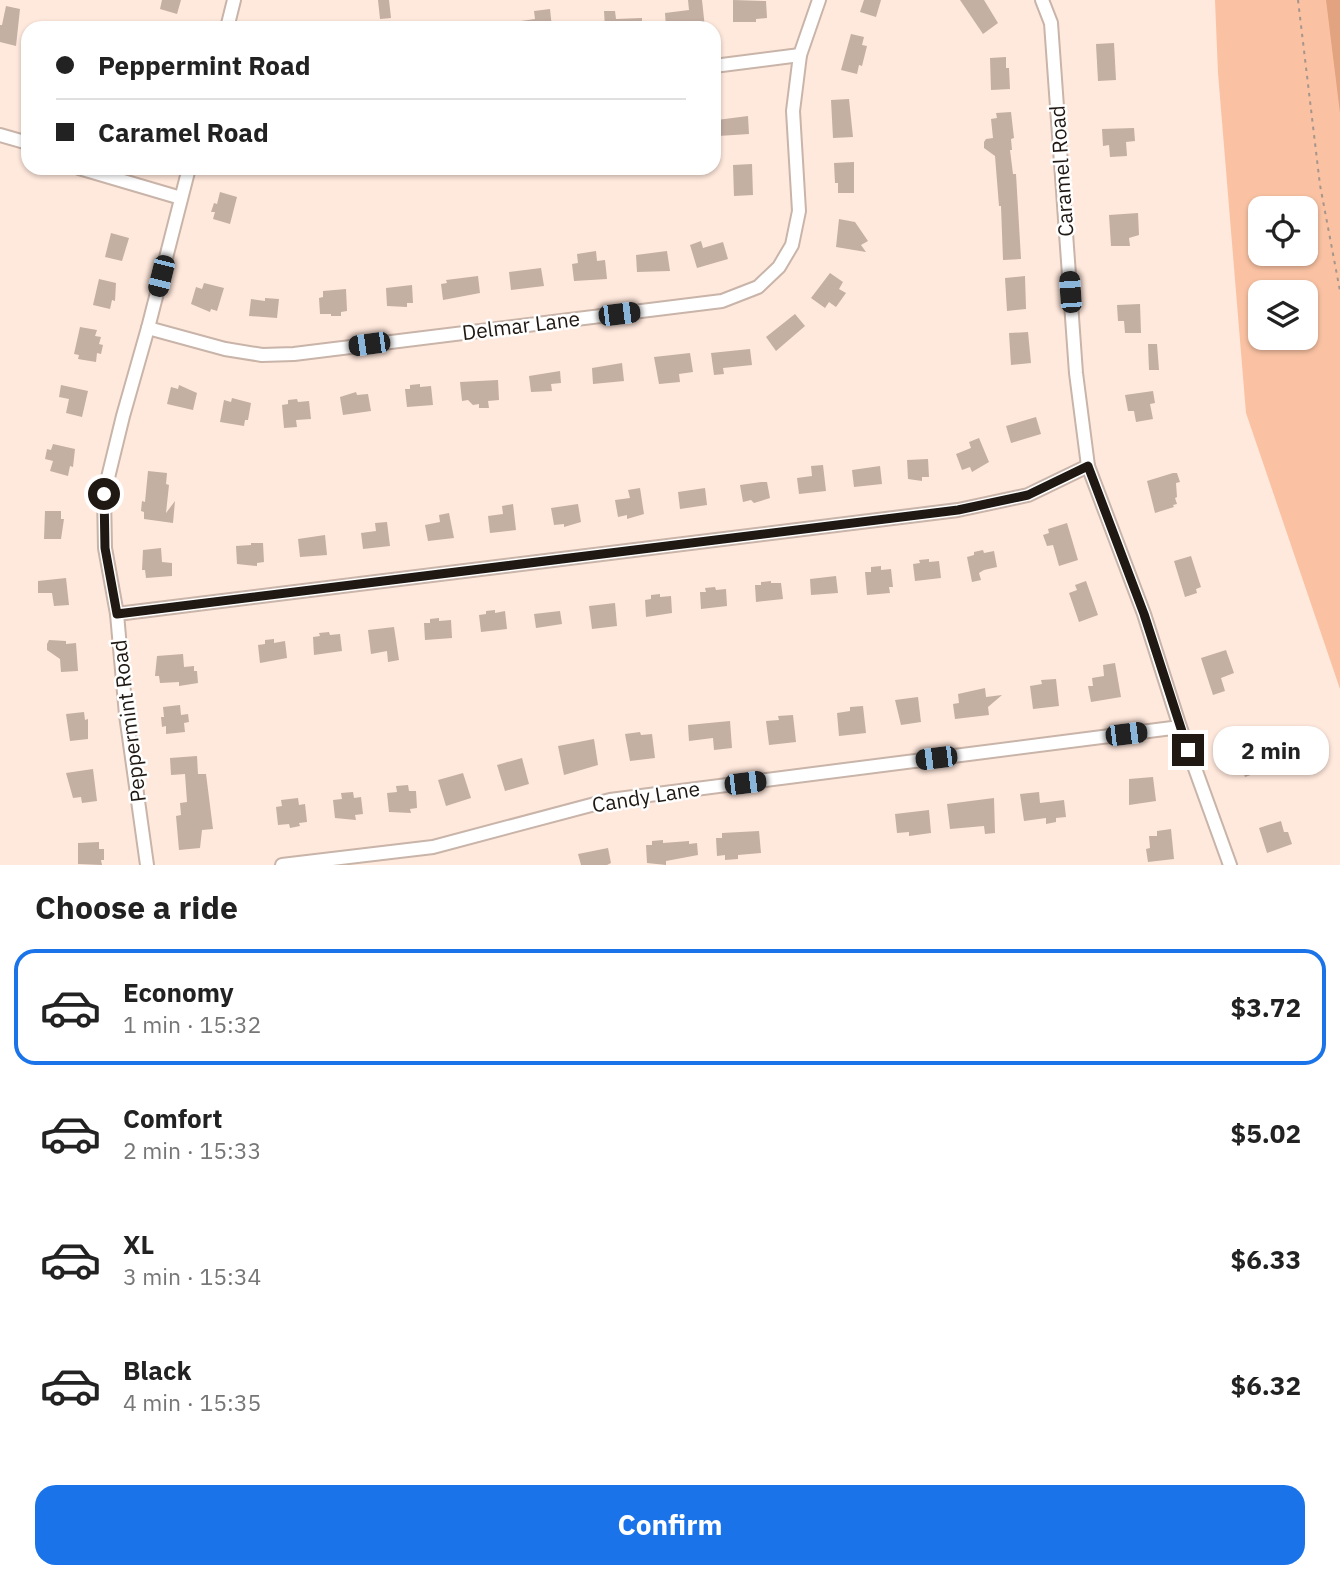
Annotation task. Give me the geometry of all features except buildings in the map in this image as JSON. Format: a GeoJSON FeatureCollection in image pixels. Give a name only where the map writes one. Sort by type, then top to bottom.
{"type":"FeatureCollection","features":[{"type":"Feature","properties":{"kind":"street"},"geometry":{"type":"LineString","coordinates":[[229,21],[234,0]]}},
{"type":"Feature","properties":{"kind":"street","name":"Delmar Lane"},"geometry":{"type":"LineString","coordinates":[[148,328],[225,349],[262,355],[294,354],[722,301],[758,287],[779,267],[792,244],[799,211],[793,111],[800,55],[819,0]]}},
{"type":"Feature","properties":{"kind":"street","name":"Caramel Road"},"geometry":{"type":"LineString","coordinates":[[1042,0],[1051,23],[1076,373],[1088,466],[1144,614],[1180,727],[1230,865]]}},
{"type":"Feature","properties":{"kind":"street"},"geometry":{"type":"LineString","coordinates":[[721,65],[800,55]]}},
{"type":"Feature","properties":{"kind":"street"},"geometry":{"type":"LineString","coordinates":[[0,135],[21,141]]}},
{"type":"Feature","properties":{"kind":"street"},"geometry":{"type":"LineString","coordinates":[[103,175],[181,198]]}},
{"type":"Feature","properties":{"kind":"street","name":"Peppermint Road"},"geometry":{"type":"LineString","coordinates":[[147,865],[126,715],[117,614],[105,548],[104,494],[122,416],[148,328],[187,175]]}},
{"type":"Feature","properties":{"kind":"street"},"geometry":{"type":"LineString","coordinates":[[117,614],[958,510],[1028,495],[1088,466]]}},
{"type":"Feature","properties":{"kind":"street","name":"Candy Lane"},"geometry":{"type":"LineString","coordinates":[[282,865],[433,847],[610,800],[1180,727]]}},
{"type":"Feature","properties":{"kind":"path"},"geometry":{"type":"LineString","coordinates":[[1298,0],[1320,185],[1340,291]]}},
{"type":"Feature","properties":{"kind":"shaded area"},"geometry":{"type":"Polygon","coordinates":[[[1215,0],[1340,0],[1340,689],[1246,413],[1218,73],[1215,0]]]}},
{"type":"Feature","properties":{"kind":"shaded area"},"geometry":{"type":"Polygon","coordinates":[[[1326,0],[1340,0],[1340,113],[1326,0]]]}},
{"type":"Feature","properties":{"kind":"route"},"geometry":{"type":"LineString","coordinates":[[104,494],[105,548],[117,614],[958,510],[1028,495],[1088,466],[1144,614],[1188,750]]}}]}
